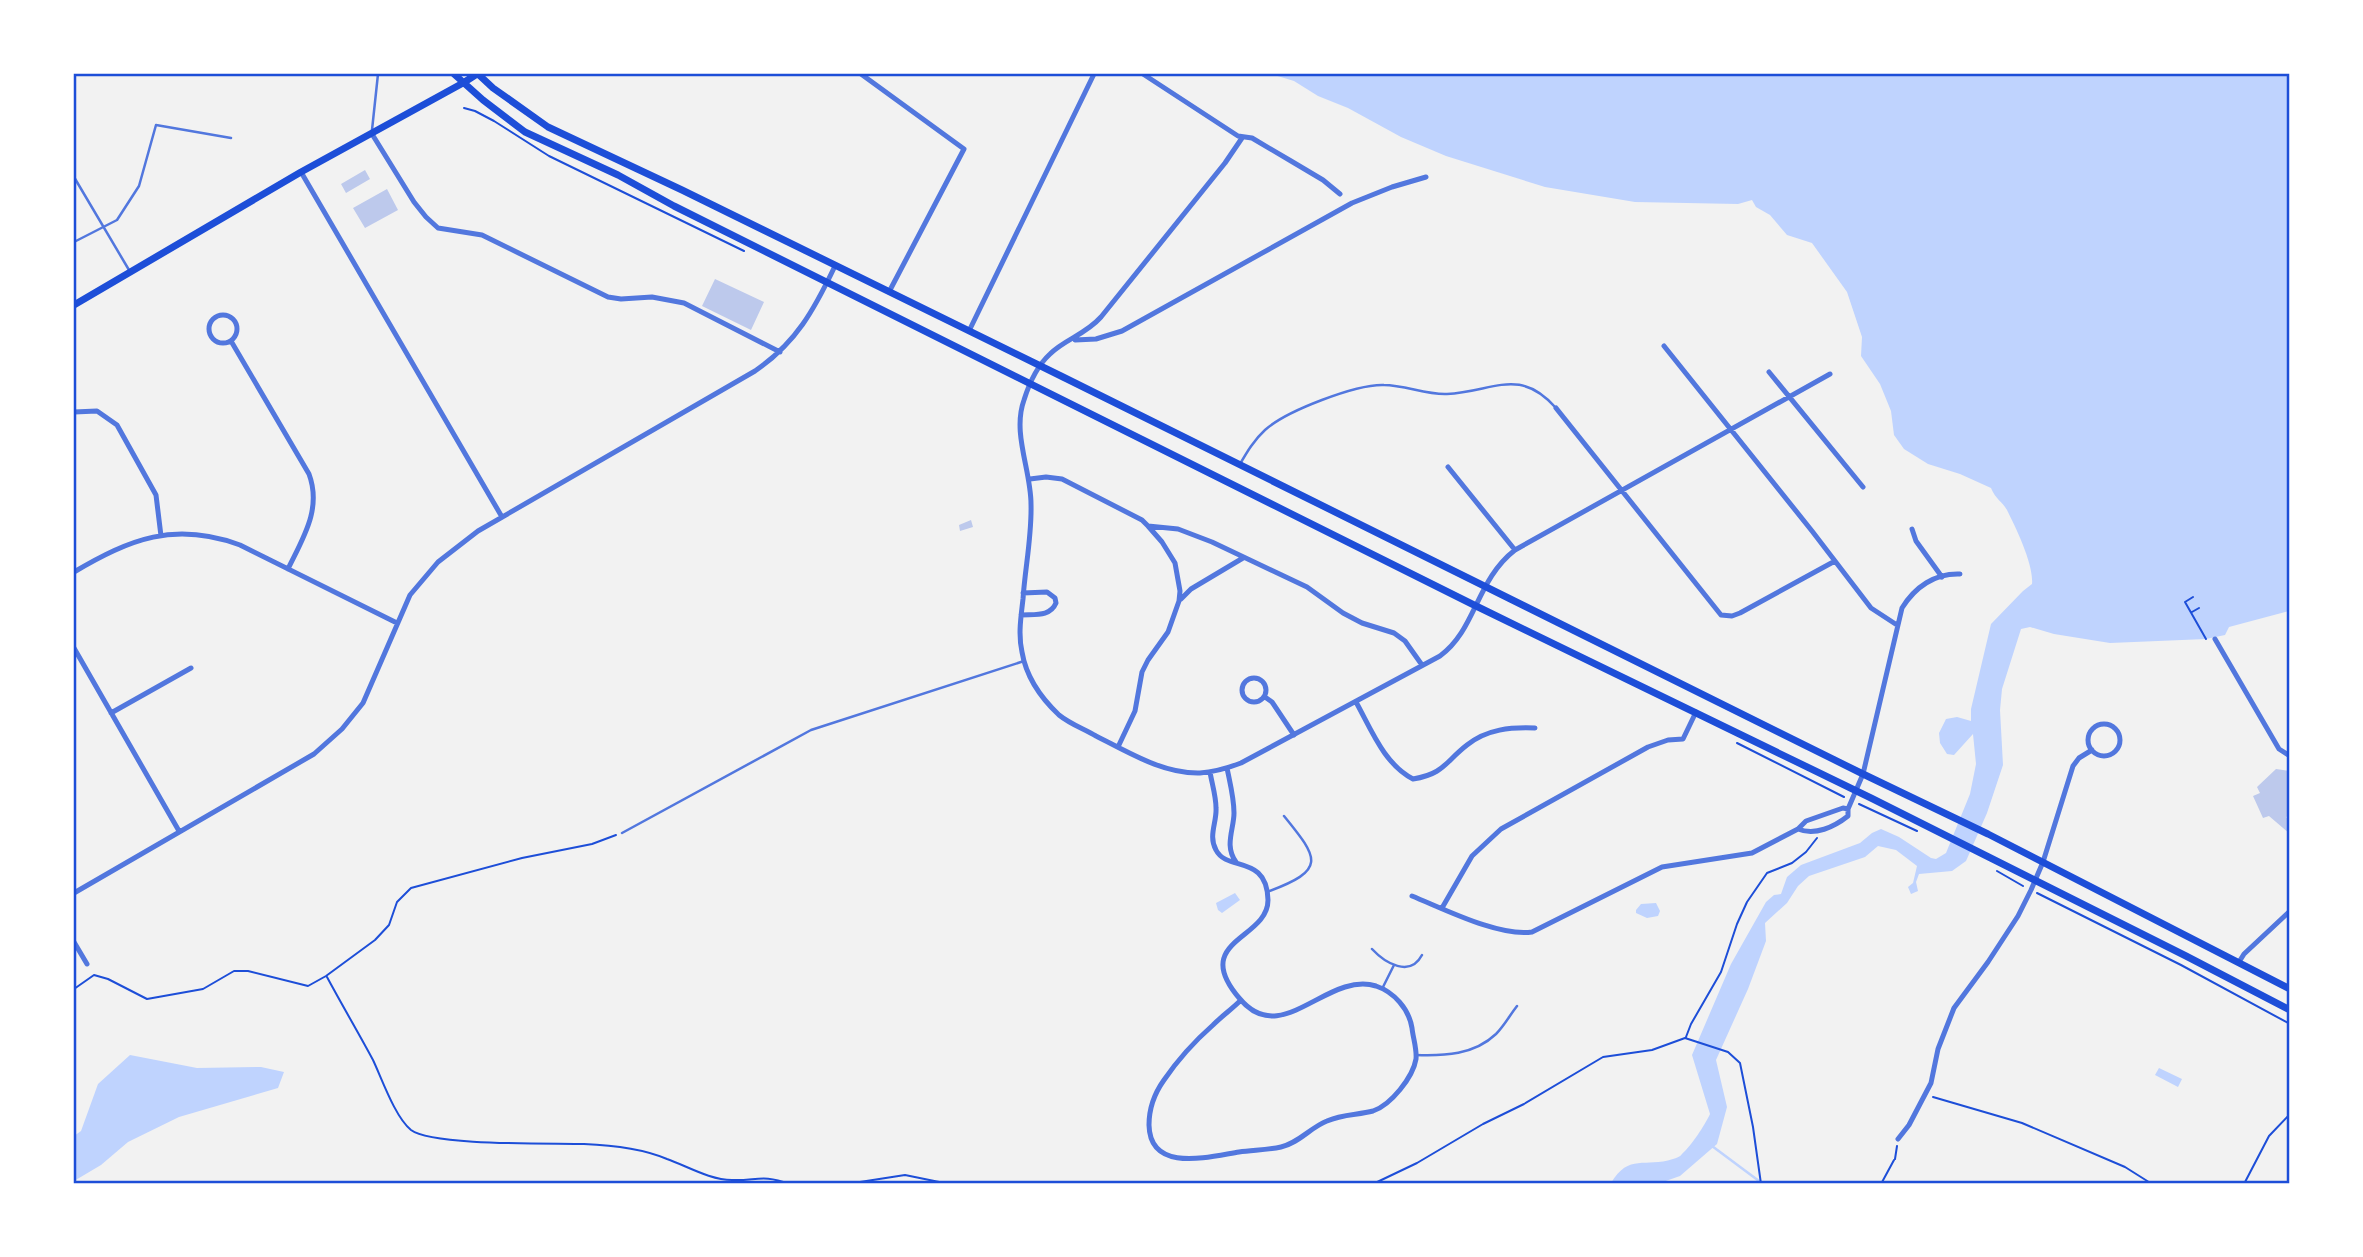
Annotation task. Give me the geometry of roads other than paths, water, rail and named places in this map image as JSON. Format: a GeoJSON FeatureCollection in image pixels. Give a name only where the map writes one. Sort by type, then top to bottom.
{"type":"FeatureCollection","features":[{"type":"Feature","properties":{"kind":"main road"},"geometry":{"type":"LineString","coordinates":[[454,74],[513,124],[542,141],[618,175],[674,206],[1474,605],[1979,852],[2290,1010]]}},
{"type":"Feature","properties":{"kind":"main road"},"geometry":{"type":"LineString","coordinates":[[74,305],[301,172],[477,74],[548,127],[682,190],[1994,837],[2290,989]]}},
{"type":"Feature","properties":{"kind":"street"},"geometry":{"type":"LineString","coordinates":[[861,74],[964,149],[889,292]]}},
{"type":"Feature","properties":{"kind":"street"},"geometry":{"type":"LineString","coordinates":[[969,331],[1094,74]]}},
{"type":"Feature","properties":{"kind":"street"},"geometry":{"type":"LineString","coordinates":[[1143,74],[1242,138],[1252,138],[1291,160],[1340,194]]}},
{"type":"Feature","properties":{"kind":"street"},"geometry":{"type":"LineString","coordinates":[[372,134],[414,201],[438,228],[482,235],[608,297],[652,297],[684,303],[780,352]]}},
{"type":"Feature","properties":{"kind":"street"},"geometry":{"type":"LineString","coordinates":[[1242,138],[1225,163],[1101,317],[1088,331],[1050,354],[1024,397],[1020,420],[1030,479],[1031,517],[1021,615],[1020,637],[1024,661],[1036,687],[1062,717],[1118,747],[1171,769],[1210,772],[1251,758],[1440,656],[1457,640],[1474,605],[1500,563],[1515,550],[1830,374]]}},
{"type":"Feature","properties":{"kind":"street"},"geometry":{"type":"LineString","coordinates":[[301,172],[502,517]]}},
{"type":"Feature","properties":{"kind":"street"},"geometry":{"type":"LineString","coordinates":[[1072,340],[1096,339],[1122,331],[1352,203],[1426,177]]}},
{"type":"Feature","properties":{"kind":"street"},"geometry":{"type":"LineString","coordinates":[[74,893],[314,754],[342,729],[368,694],[411,595],[438,562],[462,542],[502,517],[755,371],[780,352],[803,326],[835,266]]}},
{"type":"Feature","properties":{"kind":"street"},"geometry":{"type":"LineString","coordinates":[[224,315],[236,323],[237,332],[231,341],[219,343],[211,338],[209,324],[215,317],[224,315]]}},
{"type":"Feature","properties":{"kind":"street"},"geometry":{"type":"LineString","coordinates":[[231,341],[313,485],[315,500],[310,526],[288,569]]}},
{"type":"Feature","properties":{"kind":"street"},"geometry":{"type":"LineString","coordinates":[[1664,346],[1874,611],[1897,625]]}},
{"type":"Feature","properties":{"kind":"street"},"geometry":{"type":"LineString","coordinates":[[1769,372],[1863,487]]}},
{"type":"Feature","properties":{"kind":"street"},"geometry":{"type":"LineString","coordinates":[[1556,408],[1719,613],[1726,616],[1735,615],[1835,561]]}},
{"type":"Feature","properties":{"kind":"street"},"geometry":{"type":"LineString","coordinates":[[74,412],[97,411],[117,425],[156,495],[161,536]]}},
{"type":"Feature","properties":{"kind":"street"},"geometry":{"type":"LineString","coordinates":[[1448,467],[1515,550]]}},
{"type":"Feature","properties":{"kind":"street"},"geometry":{"type":"LineString","coordinates":[[1030,479],[1062,479],[1142,520],[1162,542],[1175,563],[1179,601],[1168,632],[1142,672],[1135,711],[1118,747]]}},
{"type":"Feature","properties":{"kind":"street"},"geometry":{"type":"LineString","coordinates":[[1148,526],[1178,529],[1221,546],[1307,587],[1362,623],[1394,633],[1405,641],[1422,665]]}},
{"type":"Feature","properties":{"kind":"street"},"geometry":{"type":"LineString","coordinates":[[1912,529],[1916,541],[1942,577]]}},
{"type":"Feature","properties":{"kind":"street"},"geometry":{"type":"LineString","coordinates":[[74,572],[125,544],[161,536],[186,534],[223,539],[240,544],[397,623]]}},
{"type":"Feature","properties":{"kind":"street"},"geometry":{"type":"LineString","coordinates":[[1179,601],[1191,589],[1243,558]]}},
{"type":"Feature","properties":{"kind":"street"},"geometry":{"type":"LineString","coordinates":[[1798,829],[1810,833],[1839,823],[1848,816],[1848,809],[1863,774],[1897,625],[1909,596],[1921,585],[1960,574]]}},
{"type":"Feature","properties":{"kind":"street"},"geometry":{"type":"LineString","coordinates":[[1021,615],[1046,613],[1053,609],[1056,603],[1053,596],[1047,592],[1023,593]]}},
{"type":"Feature","properties":{"kind":"street"},"geometry":{"type":"LineString","coordinates":[[2215,639],[2279,749],[2290,757]]}},
{"type":"Feature","properties":{"kind":"street"},"geometry":{"type":"LineString","coordinates":[[74,648],[179,831]]}},
{"type":"Feature","properties":{"kind":"street"},"geometry":{"type":"LineString","coordinates":[[111,713],[191,668]]}},
{"type":"Feature","properties":{"kind":"street"},"geometry":{"type":"LineString","coordinates":[[1253,678],[1260,680],[1266,686],[1265,697],[1258,702],[1250,702],[1242,693],[1243,685],[1253,678]]}},
{"type":"Feature","properties":{"kind":"street"},"geometry":{"type":"LineString","coordinates":[[1265,697],[1272,702],[1294,735]]}},
{"type":"Feature","properties":{"kind":"street"},"geometry":{"type":"LineString","coordinates":[[1356,702],[1388,760],[1413,779],[1436,774],[1465,746],[1486,733],[1519,727],[1535,728]]}},
{"type":"Feature","properties":{"kind":"street"},"geometry":{"type":"LineString","coordinates":[[1442,908],[1472,856],[1501,829],[1648,747],[1668,740],[1682,739],[1696,712]]}},
{"type":"Feature","properties":{"kind":"street"},"geometry":{"type":"LineString","coordinates":[[2101,724],[2115,729],[2120,743],[2115,751],[2105,755],[2092,750],[2088,740],[2092,730],[2101,724]]}},
{"type":"Feature","properties":{"kind":"street"},"geometry":{"type":"LineString","coordinates":[[1898,1139],[1909,1125],[1931,1083],[1938,1049],[1954,1008],[1989,962],[2018,916],[2035,881],[2073,765],[2092,750]]}},
{"type":"Feature","properties":{"kind":"street"},"geometry":{"type":"LineString","coordinates":[[1227,768],[1234,812],[1230,829],[1231,853],[1236,862]]}},
{"type":"Feature","properties":{"kind":"street"},"geometry":{"type":"LineString","coordinates":[[1210,772],[1216,806],[1213,833],[1216,850],[1221,856],[1258,872],[1267,886],[1266,913],[1226,951],[1224,973],[1241,1000],[1255,1013],[1276,1017],[1346,986],[1363,984],[1382,989],[1400,1002],[1411,1021],[1416,1055],[1409,1074],[1382,1108],[1324,1122],[1292,1143],[1276,1148],[1224,1155],[1177,1158],[1164,1154],[1153,1144],[1150,1134],[1150,1109],[1156,1094],[1164,1080],[1212,1026],[1241,1000]]}},
{"type":"Feature","properties":{"kind":"street"},"geometry":{"type":"LineString","coordinates":[[1412,897],[1500,930],[1524,934],[1662,867],[1752,853],[1798,829],[1806,821],[1843,808],[1848,809]]}},
{"type":"Feature","properties":{"kind":"street"},"geometry":{"type":"LineString","coordinates":[[2239,962],[2244,954],[2290,911]]}},
{"type":"Feature","properties":{"kind":"street"},"geometry":{"type":"LineString","coordinates":[[74,942],[87,964]]}},
{"type":"Feature","properties":{"kind":"lane"},"geometry":{"type":"LineString","coordinates":[[372,134],[378,74]]}},
{"type":"Feature","properties":{"kind":"lane"},"geometry":{"type":"LineString","coordinates":[[74,242],[117,220],[139,186],[156,125],[231,138]]}},
{"type":"Feature","properties":{"kind":"lane"},"geometry":{"type":"LineString","coordinates":[[74,177],[130,273]]}},
{"type":"Feature","properties":{"kind":"lane"},"geometry":{"type":"LineString","coordinates":[[1240,465],[1256,440],[1280,419],[1350,391],[1370,386],[1388,385],[1448,394],[1520,384],[1538,391],[1556,408]]}},
{"type":"Feature","properties":{"kind":"lane"},"geometry":{"type":"LineString","coordinates":[[622,833],[811,730],[1024,661]]}},
{"type":"Feature","properties":{"kind":"lane"},"geometry":{"type":"LineString","coordinates":[[1267,892],[1298,877],[1312,864],[1313,858],[1306,843],[1284,816]]}},
{"type":"Feature","properties":{"kind":"lane"},"geometry":{"type":"LineString","coordinates":[[1372,949],[1394,965],[1411,967],[1422,955]]}},
{"type":"Feature","properties":{"kind":"lane"},"geometry":{"type":"LineString","coordinates":[[1382,989],[1394,965]]}},
{"type":"Feature","properties":{"kind":"lane"},"geometry":{"type":"LineString","coordinates":[[1416,1055],[1446,1056],[1466,1051],[1496,1035],[1517,1006]]}},
{"type":"Feature","properties":{"kind":"water"},"geometry":{"type":"Polygon","coordinates":[[[1271,74],[2289,74],[2289,611],[2229,627],[2225,635],[2206,639],[2110,643],[2054,634],[2030,627],[2021,629],[2002,689],[2000,710],[2003,765],[1987,813],[1966,861],[1952,871],[1919,874],[1916,882],[1918,891],[1911,894],[1908,887],[1913,883],[1917,866],[1896,850],[1878,846],[1865,857],[1809,876],[1798,886],[1787,903],[1765,923],[1766,941],[1716,1060],[1727,1107],[1717,1144],[1680,1176],[1660,1183],[1611,1183],[1624,1168],[1631,1165],[1680,1156],[1708,1119],[1710,1114],[1692,1055],[1731,964],[1766,902],[1774,895],[1781,894],[1787,877],[1801,865],[1860,843],[1881,829],[1899,837],[1931,858],[1936,859],[1946,853],[1970,794],[1976,764],[1973,734],[1954,755],[1947,754],[1940,743],[1939,733],[1946,719],[1957,717],[1971,721],[1971,709],[1991,624],[2032,584],[2024,547],[2007,510],[1991,488],[1928,464],[1904,449],[1894,435],[1891,411],[1880,384],[1861,356],[1862,337],[1847,292],[1812,243],[1787,235],[1770,215],[1756,207],[1752,200],[1738,204],[1635,202],[1545,187],[1446,156],[1401,137],[1348,108],[1318,96],[1294,81],[1271,74]]]}},
{"type":"Feature","properties":{"kind":"water"},"geometry":{"type":"Polygon","coordinates":[[[1235,893],[1240,900],[1222,913],[1218,910],[1216,903],[1235,893]]]}},
{"type":"Feature","properties":{"kind":"water"},"geometry":{"type":"Polygon","coordinates":[[[1656,903],[1660,911],[1658,916],[1647,918],[1636,913],[1641,904],[1656,903]]]}},
{"type":"Feature","properties":{"kind":"water"},"geometry":{"type":"Polygon","coordinates":[[[130,1055],[197,1068],[261,1067],[284,1072],[278,1088],[179,1117],[128,1142],[101,1165],[74,1181],[74,1136],[81,1131],[98,1084],[130,1055]]]}},
{"type":"Feature","properties":{"kind":"water"},"geometry":{"type":"Polygon","coordinates":[[[2159,1068],[2182,1079],[2178,1087],[2155,1075],[2159,1068]]]}},
{"type":"Feature","properties":{"kind":"waterway"},"geometry":{"type":"LineString","coordinates":[[1712,1146],[1763,1184]]}}]}
